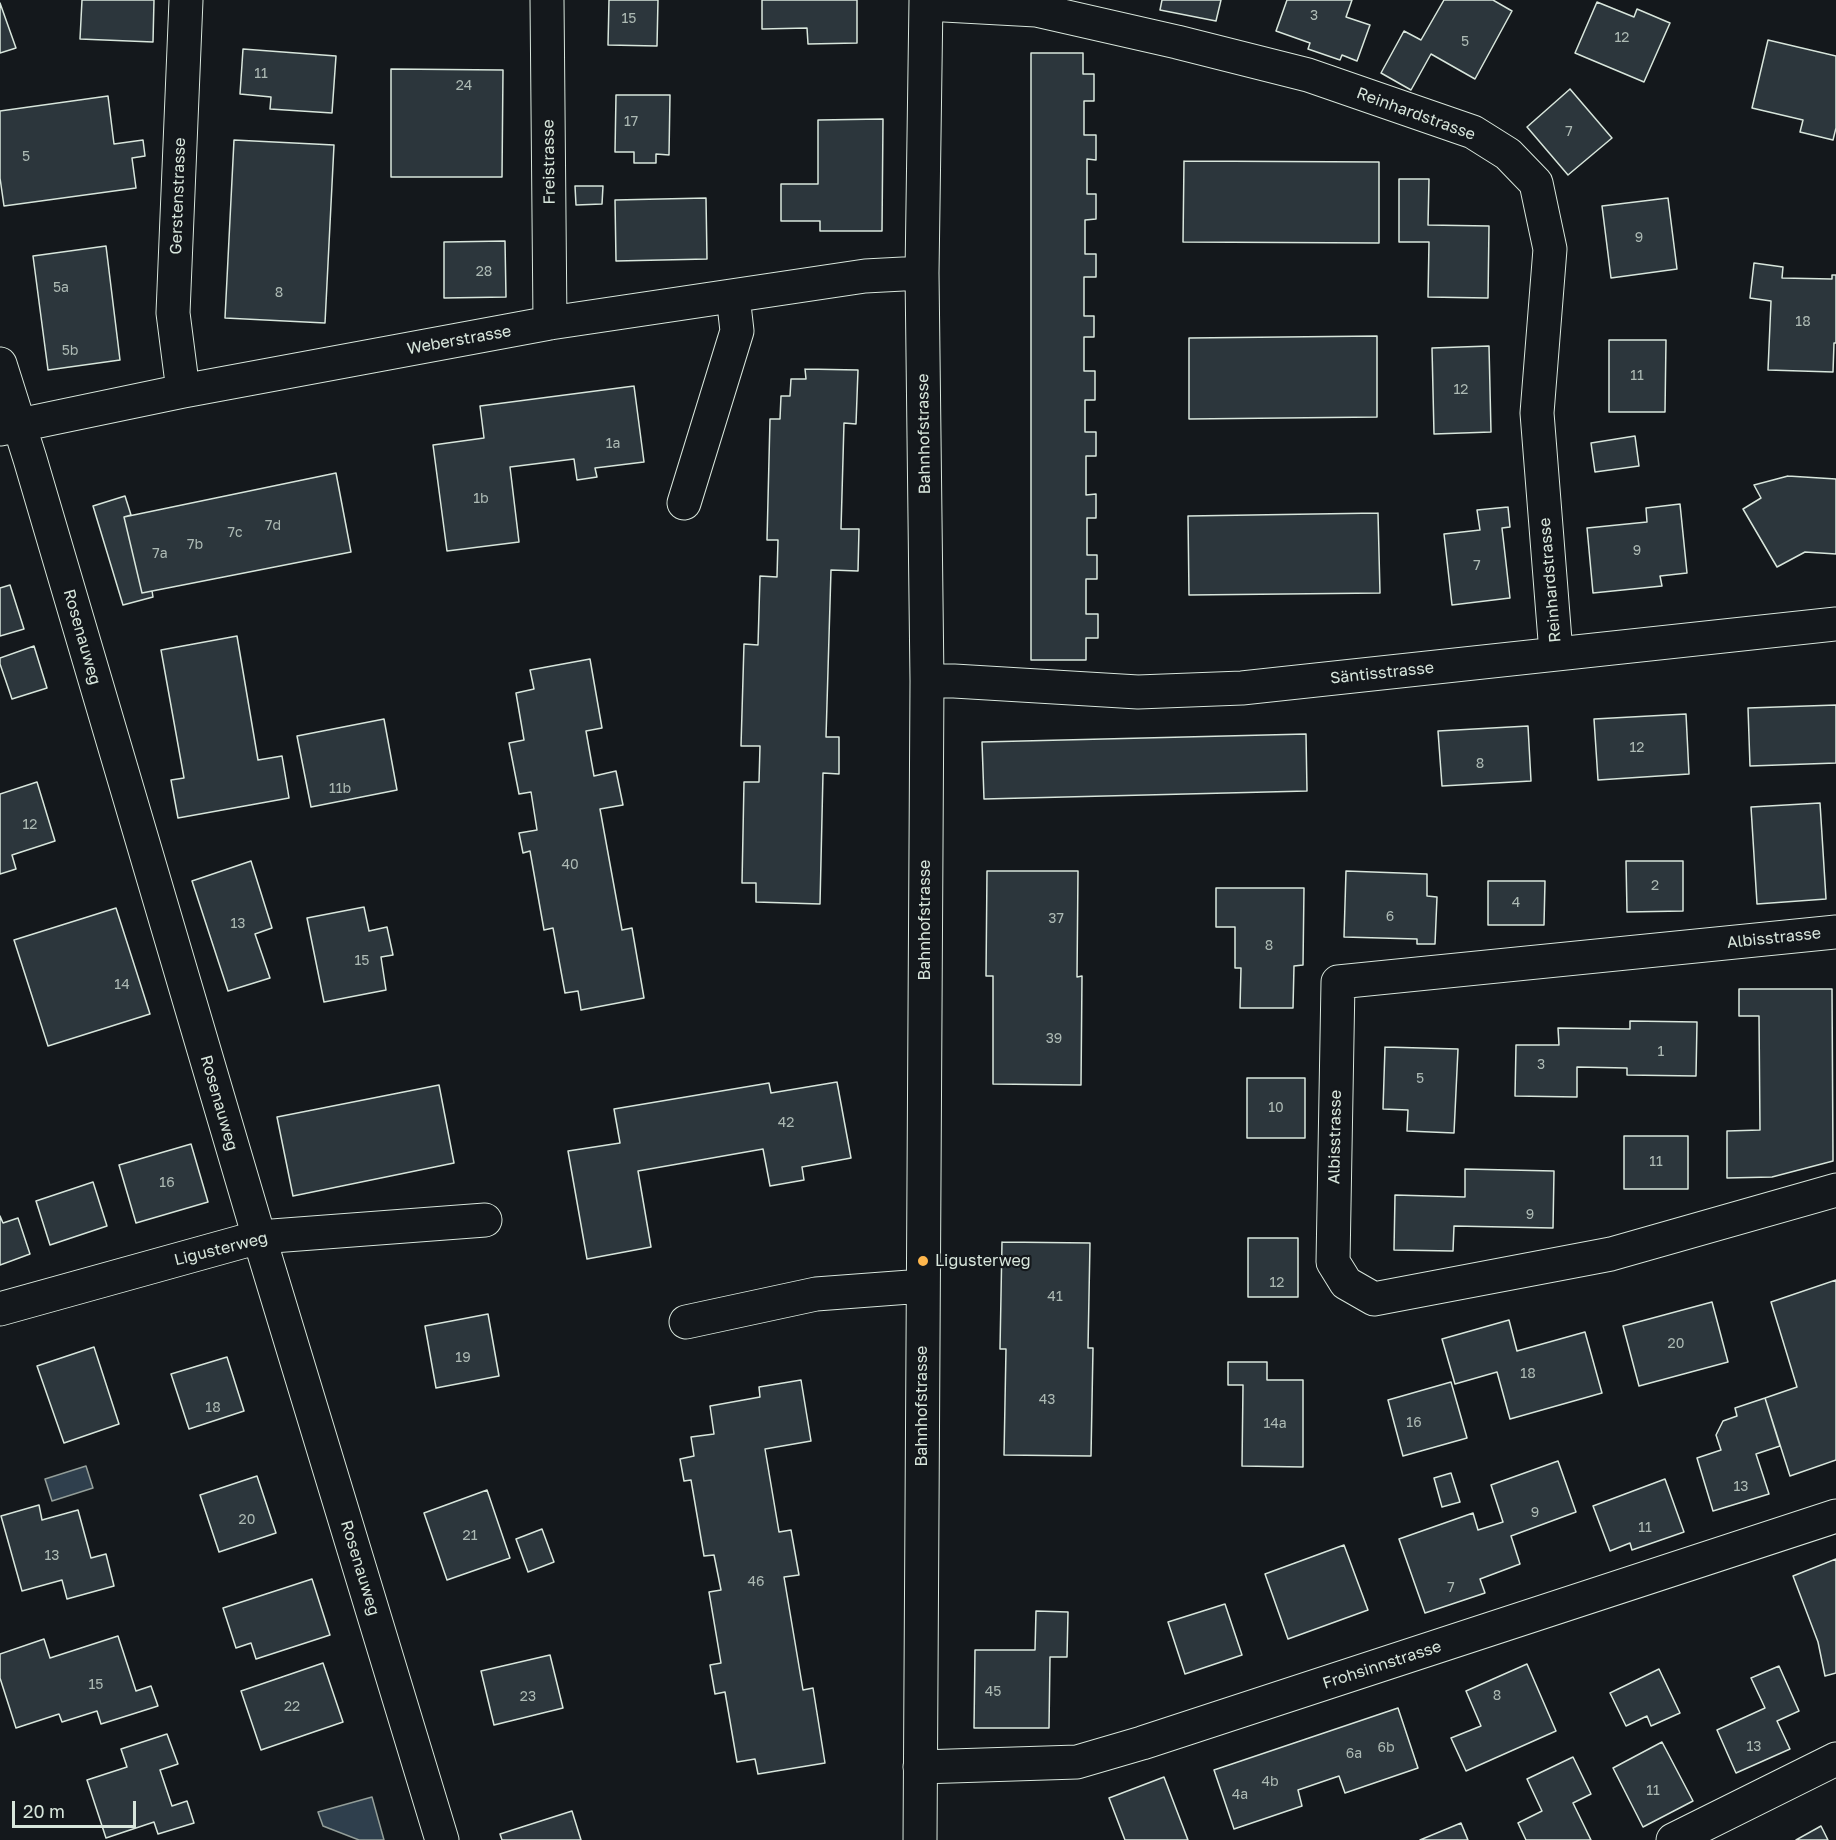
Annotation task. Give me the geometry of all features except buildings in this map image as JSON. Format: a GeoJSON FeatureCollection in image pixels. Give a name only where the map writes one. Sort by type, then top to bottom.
{"type":"FeatureCollection","features":[{"type":"Feature","properties":{"kind":"street","name":"Gerstenstrasse"},"geometry":{"type":"LineString","coordinates":[[183,391],[172,314],[186,0]]}},
{"type":"Feature","properties":{"kind":"street","name":"Freistrasse"},"geometry":{"type":"LineString","coordinates":[[547,0],[550,323]]}},
{"type":"Feature","properties":{"kind":"street","name":"Bahnhofstrasse"},"geometry":{"type":"LineString","coordinates":[[920,1840],[927,681],[922,273],[926,2]]}},
{"type":"Feature","properties":{"kind":"street","name":"Reinhardstrasse"},"geometry":{"type":"LineString","coordinates":[[926,2],[1036,10],[1297,72],[1473,132],[1508,154],[1536,183],[1550,249],[1537,413],[1556,653]]}},
{"type":"Feature","properties":{"kind":"street","name":"Weberstrasse"},"geometry":{"type":"LineString","coordinates":[[10,428],[183,391],[550,323],[865,276],[922,273]]}},
{"type":"Feature","properties":{"kind":"street"},"geometry":{"type":"LineString","coordinates":[[684,503],[737,332],[734,296]]}},
{"type":"Feature","properties":{"kind":"street","name":"Rosenauweg"},"geometry":{"type":"LineString","coordinates":[[0,364],[10,428],[442,1840]]}},
{"type":"Feature","properties":{"kind":"street","name":"Säntisstrasse"},"geometry":{"type":"LineString","coordinates":[[927,681],[1128,692],[1242,688],[1836,624]]}},
{"type":"Feature","properties":{"kind":"street","name":"Albisstrasse"},"geometry":{"type":"LineString","coordinates":[[1836,932],[1338,982],[1333,1262],[1346,1283],[1374,1299],[1611,1254],[1836,1190]]}},
{"type":"Feature","properties":{"kind":"street","name":"Ligusterweg"},"geometry":{"type":"LineString","coordinates":[[0,1310],[259,1237],[485,1220]]}},
{"type":"Feature","properties":{"kind":"street"},"geometry":{"type":"LineString","coordinates":[[686,1322],[816,1294],[923,1286]]}},
{"type":"Feature","properties":{"kind":"street","name":"Frohsinnstrasse"},"geometry":{"type":"LineString","coordinates":[[920,1767],[1077,1762],[1142,1743],[1836,1516]]}},
{"type":"Feature","properties":{"kind":"street"},"geometry":{"type":"LineString","coordinates":[[1673,1840],[1830,1762]]}},
{"type":"Feature","properties":{"kind":"water"},"geometry":{"type":"Polygon","coordinates":[[[86,1466],[93,1488],[52,1501],[45,1479],[86,1466]]]}},
{"type":"Feature","properties":{"kind":"water"},"geometry":{"type":"Polygon","coordinates":[[[372,1797],[384,1840],[359,1840],[323,1826],[318,1812],[372,1797]]]}},
{"type":"Feature","properties":{"kind":"place","name":"Ligusterweg"},"geometry":{"type":"Point","coordinates":[923,1261]}}]}
